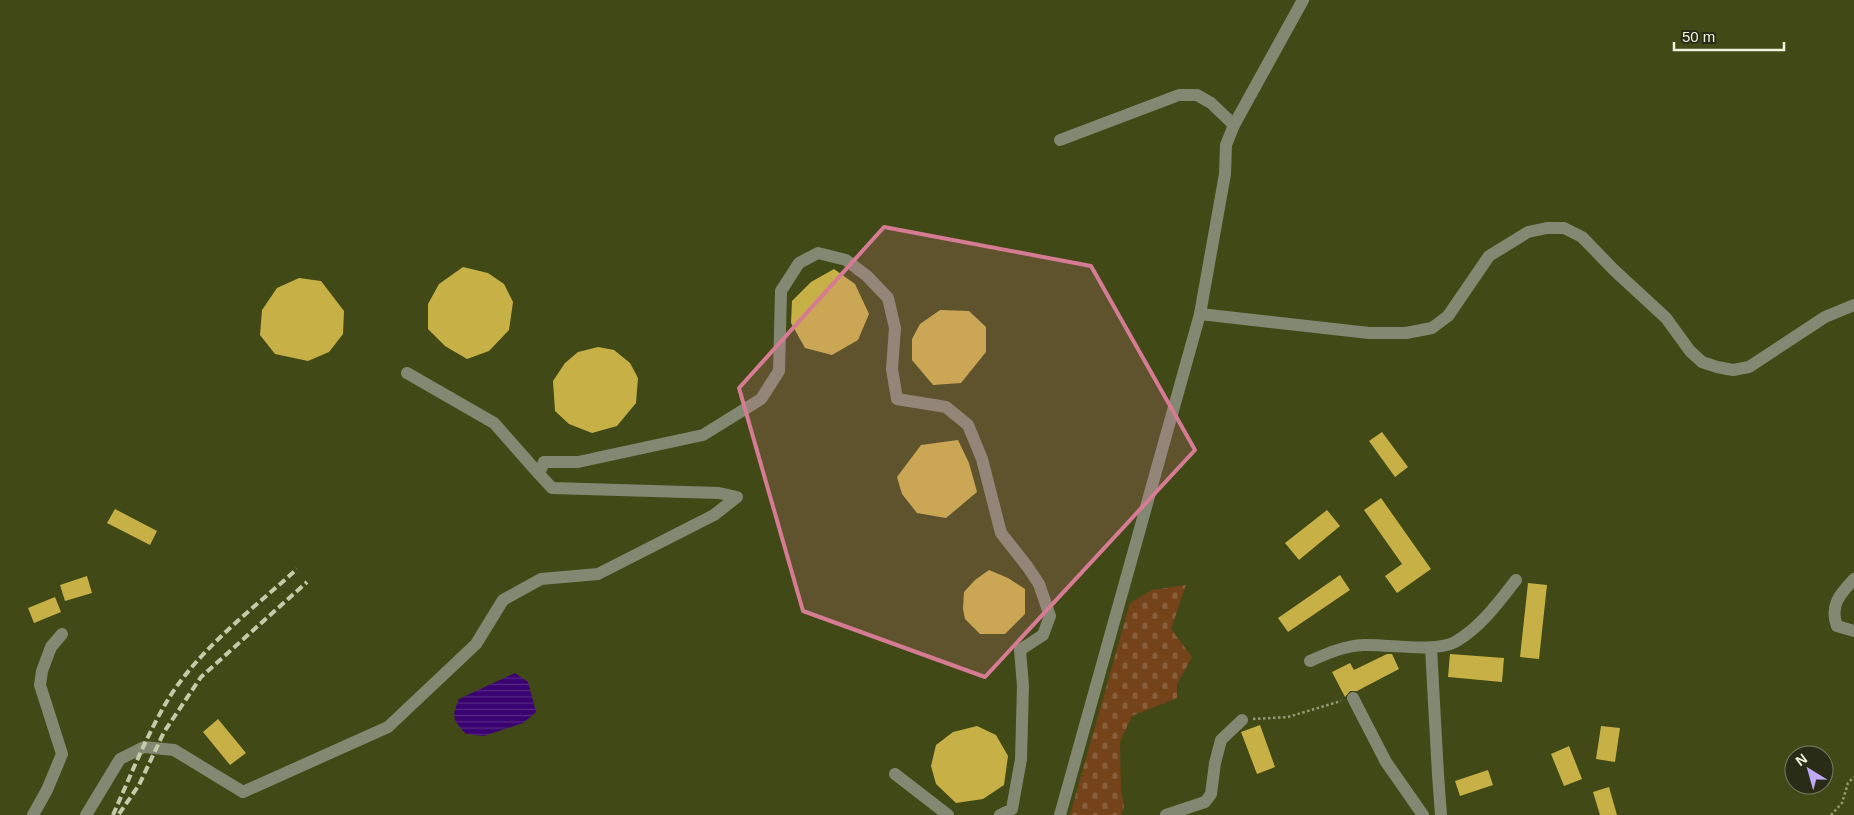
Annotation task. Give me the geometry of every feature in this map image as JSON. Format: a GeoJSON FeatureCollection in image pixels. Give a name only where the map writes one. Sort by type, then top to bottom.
{"type":"FeatureCollection","features":[{"type":"Feature","properties":{"kind":"street"},"geometry":{"type":"LineString","coordinates":[[1060,815],[1200,314],[1225,174],[1226,144],[1234,125],[1302,0]]}},
{"type":"Feature","properties":{"kind":"street"},"geometry":{"type":"LineString","coordinates":[[1060,140],[1179,95],[1197,95],[1211,103],[1234,125]]}},
{"type":"Feature","properties":{"kind":"street"},"geometry":{"type":"LineString","coordinates":[[1200,314],[1369,333],[1406,333],[1432,328],[1448,316],[1490,256],[1528,232],[1555,228],[1564,228],[1582,237],[1614,270],[1666,318],[1690,351],[1702,362],[1717,367],[1733,370],[1749,367],[1825,317],[1854,305]]}},
{"type":"Feature","properties":{"kind":"street"},"geometry":{"type":"LineString","coordinates":[[538,474],[544,462],[578,462],[703,434],[761,399],[779,371],[781,291],[799,263],[818,253],[846,260],[867,276],[888,298],[895,328],[892,369],[897,399],[946,407],[968,425],[982,459],[1001,533],[1027,566],[1038,584],[1050,616],[1042,635],[1020,650],[1023,686],[1021,760],[1012,809],[1000,815]]}},
{"type":"Feature","properties":{"kind":"street"},"geometry":{"type":"LineString","coordinates":[[86,815],[120,759],[144,747],[174,750],[243,792],[388,727],[476,644],[503,600],[541,579],[598,574],[714,514],[737,498],[719,493],[552,488],[494,423],[407,373]]}},
{"type":"Feature","properties":{"kind":"street"},"geometry":{"type":"LineString","coordinates":[[1854,579],[1836,602],[1833,616],[1837,626],[1854,631]]}},
{"type":"Feature","properties":{"kind":"street"},"geometry":{"type":"LineString","coordinates":[[1310,661],[1339,648],[1363,645],[1431,648],[1454,642],[1473,629],[1498,604],[1516,580]]}},
{"type":"Feature","properties":{"kind":"street"},"geometry":{"type":"LineString","coordinates":[[33,815],[47,790],[62,754],[40,684],[42,671],[51,647],[62,634]]}},
{"type":"Feature","properties":{"kind":"street"},"geometry":{"type":"LineString","coordinates":[[1431,648],[1442,815]]}},
{"type":"Feature","properties":{"kind":"street"},"geometry":{"type":"LineString","coordinates":[[1354,698],[1386,762],[1423,815]]}},
{"type":"Feature","properties":{"kind":"street"},"geometry":{"type":"LineString","coordinates":[[1166,815],[1205,802],[1211,794],[1221,740],[1242,720]]}},
{"type":"Feature","properties":{"kind":"street"},"geometry":{"type":"LineString","coordinates":[[895,774],[948,815]]}},
{"type":"Feature","properties":{"kind":"path"},"geometry":{"type":"LineString","coordinates":[[1242,720],[1288,717],[1354,698]]}},
{"type":"Feature","properties":{"kind":"path"},"geometry":{"type":"LineString","coordinates":[[1831,815],[1842,804],[1848,783],[1854,777]]}},
{"type":"Feature","properties":{"kind":"highlighted area"},"geometry":{"type":"Polygon","coordinates":[[[884,227],[1091,266],[1195,450],[985,677],[803,611],[739,388],[884,227]]]}},
{"type":"Feature","properties":{"kind":"green space"},"geometry":{"type":"Polygon","coordinates":[[[1186,585],[1171,629],[1192,657],[1177,684],[1177,698],[1132,716],[1120,742],[1121,789],[1124,807],[1121,815],[1070,815],[1130,603],[1152,590],[1186,585]]]}},
{"type":"Feature","properties":{"kind":"shaded area"},"geometry":{"type":"Polygon","coordinates":[[[515,673],[528,682],[536,712],[523,723],[484,736],[466,734],[456,722],[454,714],[459,699],[515,673]]]}},
{"type":"Feature","properties":{"kind":"building"},"geometry":{"type":"Polygon","coordinates":[[[463,267],[488,273],[504,284],[513,302],[509,330],[489,351],[467,359],[445,346],[428,329],[428,304],[439,284],[463,267]]]}},
{"type":"Feature","properties":{"kind":"building"},"geometry":{"type":"Polygon","coordinates":[[[834,269],[855,284],[869,314],[858,340],[832,355],[805,348],[791,323],[792,301],[811,282],[834,269]]]}},
{"type":"Feature","properties":{"kind":"building"},"geometry":{"type":"Polygon","coordinates":[[[299,278],[321,281],[344,311],[343,334],[329,352],[308,361],[275,354],[260,335],[262,310],[277,288],[299,278]]]}},
{"type":"Feature","properties":{"kind":"building"},"geometry":{"type":"Polygon","coordinates":[[[940,310],[969,311],[986,327],[986,352],[961,383],[933,385],[912,360],[912,339],[920,324],[940,310]]]}},
{"type":"Feature","properties":{"kind":"building"},"geometry":{"type":"Polygon","coordinates":[[[598,347],[614,350],[630,363],[638,378],[636,403],[617,426],[592,433],[569,424],[555,411],[553,381],[565,363],[578,352],[598,347]]]}},
{"type":"Feature","properties":{"kind":"building"},"geometry":{"type":"Polygon","coordinates":[[[1382,432],[1408,467],[1395,477],[1369,441],[1382,432]]]}},
{"type":"Feature","properties":{"kind":"building"},"geometry":{"type":"Polygon","coordinates":[[[958,440],[969,463],[977,492],[946,518],[917,513],[902,494],[897,477],[921,445],[958,440]]]}},
{"type":"Feature","properties":{"kind":"building"},"geometry":{"type":"Polygon","coordinates":[[[1381,498],[1431,569],[1397,593],[1385,576],[1402,564],[1364,510],[1381,498]]]}},
{"type":"Feature","properties":{"kind":"building"},"geometry":{"type":"Polygon","coordinates":[[[115,509],[157,531],[150,545],[107,523],[115,509]]]}},
{"type":"Feature","properties":{"kind":"building"},"geometry":{"type":"Polygon","coordinates":[[[1327,510],[1340,526],[1299,560],[1285,543],[1327,510]]]}},
{"type":"Feature","properties":{"kind":"building"},"geometry":{"type":"Polygon","coordinates":[[[989,570],[1008,578],[1025,589],[1025,614],[1005,634],[980,634],[965,619],[963,609],[964,592],[975,580],[989,570]]]}},
{"type":"Feature","properties":{"kind":"building"},"geometry":{"type":"Polygon","coordinates":[[[1340,575],[1350,590],[1288,632],[1278,618],[1340,575]]]}},
{"type":"Feature","properties":{"kind":"building"},"geometry":{"type":"Polygon","coordinates":[[[87,576],[92,593],[65,601],[60,585],[87,576]]]}},
{"type":"Feature","properties":{"kind":"building"},"geometry":{"type":"Polygon","coordinates":[[[1528,583],[1547,585],[1539,659],[1520,657],[1528,583]]]}},
{"type":"Feature","properties":{"kind":"building"},"geometry":{"type":"Polygon","coordinates":[[[55,597],[61,612],[34,623],[28,608],[55,597]]]}},
{"type":"Feature","properties":{"kind":"building"},"geometry":{"type":"Polygon","coordinates":[[[1387,654],[1392,654],[1399,669],[1357,691],[1350,691],[1345,697],[1332,672],[1350,663],[1354,670],[1387,654]]]}},
{"type":"Feature","properties":{"kind":"building"},"geometry":{"type":"Polygon","coordinates":[[[1450,654],[1504,658],[1502,682],[1448,677],[1450,654]]]}},
{"type":"Feature","properties":{"kind":"building"},"geometry":{"type":"Polygon","coordinates":[[[218,719],[246,753],[230,765],[203,732],[218,719]]]}},
{"type":"Feature","properties":{"kind":"building"},"geometry":{"type":"Polygon","coordinates":[[[1260,725],[1275,767],[1257,774],[1241,732],[1260,725]]]}},
{"type":"Feature","properties":{"kind":"building"},"geometry":{"type":"Polygon","coordinates":[[[977,726],[996,735],[1008,756],[1004,785],[983,799],[956,803],[936,784],[931,766],[936,745],[953,732],[977,726]]]}},
{"type":"Feature","properties":{"kind":"building"},"geometry":{"type":"Polygon","coordinates":[[[1601,726],[1620,728],[1615,762],[1596,759],[1601,726]]]}},
{"type":"Feature","properties":{"kind":"building"},"geometry":{"type":"Polygon","coordinates":[[[1569,746],[1582,779],[1564,786],[1551,754],[1569,746]]]}},
{"type":"Feature","properties":{"kind":"building"},"geometry":{"type":"Polygon","coordinates":[[[1488,770],[1493,785],[1460,796],[1455,781],[1488,770]]]}},
{"type":"Feature","properties":{"kind":"building"},"geometry":{"type":"Polygon","coordinates":[[[1609,787],[1617,815],[1600,815],[1593,792],[1609,787]]]}},
{"type":"Feature","properties":{"kind":"railway"},"geometry":{"type":"LineString","coordinates":[[113,815],[153,726],[182,679],[228,629],[297,569]]}},
{"type":"Feature","properties":{"kind":"railway"},"geometry":{"type":"LineString","coordinates":[[119,814],[139,785],[164,732],[201,677],[307,582]]}}]}
